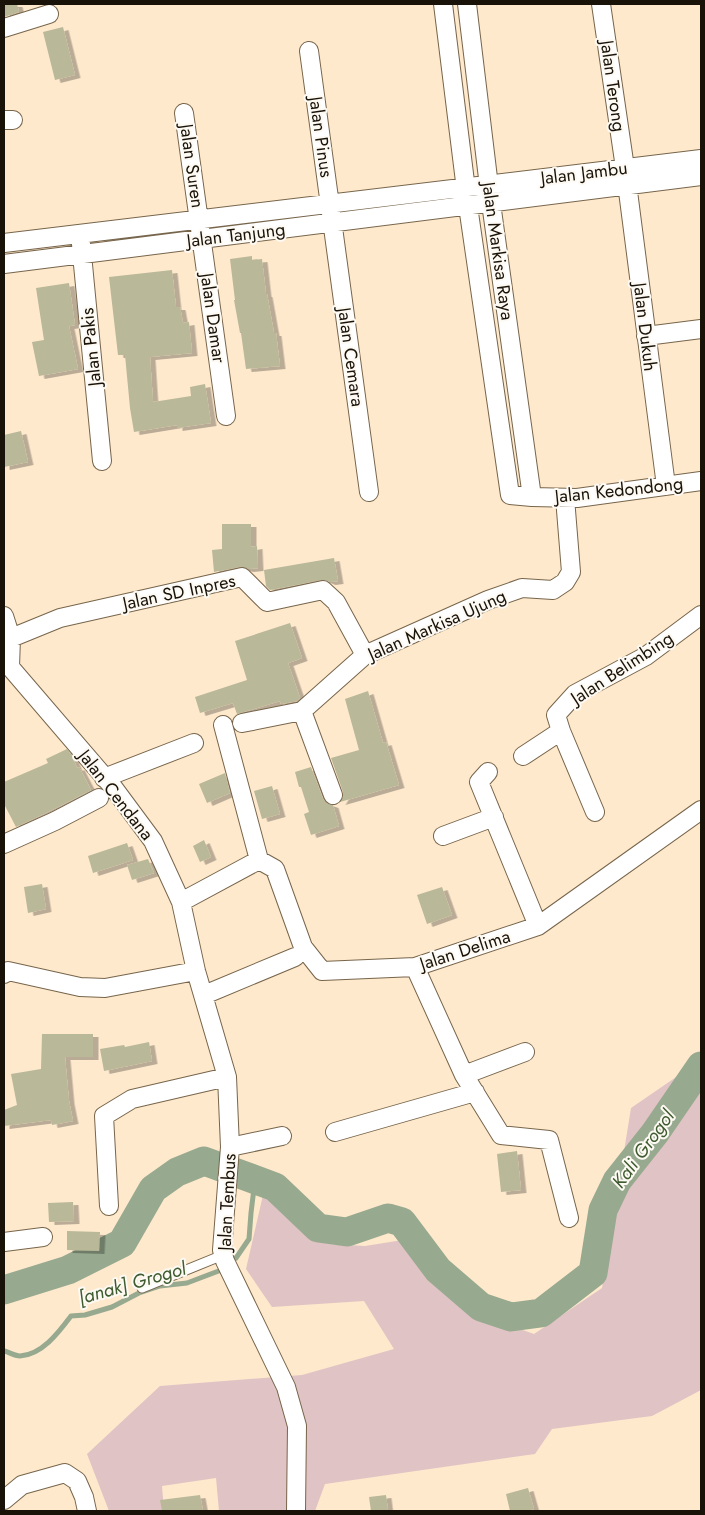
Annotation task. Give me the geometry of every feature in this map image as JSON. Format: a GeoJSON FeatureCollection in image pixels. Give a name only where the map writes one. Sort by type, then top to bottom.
{"type":"FeatureCollection","features":[{"type":"Feature","properties":{"kind":"street","name":"Jalan Markisa Raya"},"geometry":{"type":"LineString","coordinates":[[443,4],[468,206],[509,492]]}},
{"type":"Feature","properties":{"kind":"street","name":"Jalan Markisa Raya"},"geometry":{"type":"LineString","coordinates":[[467,4],[491,203],[532,497]]}},
{"type":"Feature","properties":{"kind":"street","name":"Jalan Terong"},"geometry":{"type":"LineString","coordinates":[[601,4],[625,168]]}},
{"type":"Feature","properties":{"kind":"street"},"geometry":{"type":"LineString","coordinates":[[4,28],[49,14]]}},
{"type":"Feature","properties":{"kind":"street","name":"Jalan Pinus"},"geometry":{"type":"LineString","coordinates":[[309,50],[332,223]]}},
{"type":"Feature","properties":{"kind":"street","name":"Jalan Suren"},"geometry":{"type":"LineString","coordinates":[[184,113],[199,219]]}},
{"type":"Feature","properties":{"kind":"street","name":"Jalan Jambu"},"geometry":{"type":"LineString","coordinates":[[466,187],[701,159]]}},
{"type":"Feature","properties":{"kind":"street","name":"Jalan Dukuh"},"geometry":{"type":"LineString","coordinates":[[625,168],[666,486]]}},
{"type":"Feature","properties":{"kind":"street","name":"Jalan Jambu"},"geometry":{"type":"LineString","coordinates":[[468,206],[701,176]]}},
{"type":"Feature","properties":{"kind":"street","name":"Jalan Tanjung"},"geometry":{"type":"LineString","coordinates":[[4,243],[466,187]]}},
{"type":"Feature","properties":{"kind":"street","name":"Jalan Tanjung"},"geometry":{"type":"LineString","coordinates":[[4,264],[468,206]]}},
{"type":"Feature","properties":{"kind":"street","name":"Jalan Damar"},"geometry":{"type":"LineString","coordinates":[[199,219],[226,416]]}},
{"type":"Feature","properties":{"kind":"street","name":"Jalan Cemara"},"geometry":{"type":"LineString","coordinates":[[332,223],[369,492]]}},
{"type":"Feature","properties":{"kind":"street","name":"Jalan Pakis"},"geometry":{"type":"LineString","coordinates":[[80,234],[102,461]]}},
{"type":"Feature","properties":{"kind":"street"},"geometry":{"type":"LineString","coordinates":[[646,336],[701,329]]}},
{"type":"Feature","properties":{"kind":"street","name":"Jalan Kedondong"},"geometry":{"type":"LineString","coordinates":[[509,492],[512,496],[565,498],[701,481]]}},
{"type":"Feature","properties":{"kind":"street","name":"Jalan Markisa Ujung"},"geometry":{"type":"LineString","coordinates":[[302,711],[365,655],[488,600],[522,588],[553,590],[566,582],[571,572],[565,498]]}},
{"type":"Feature","properties":{"kind":"street","name":"Jalan SD Inpres"},"geometry":{"type":"LineString","coordinates":[[11,638],[60,618],[242,577],[267,602],[323,590],[336,602],[365,655]]}},
{"type":"Feature","properties":{"kind":"street","name":"Jalan Belimbing"},"geometry":{"type":"LineString","coordinates":[[596,812],[561,732],[556,715],[575,694],[646,656],[701,615]]}},
{"type":"Feature","properties":{"kind":"street"},"geometry":{"type":"LineString","coordinates":[[4,616],[11,638],[7,669]]}},
{"type":"Feature","properties":{"kind":"street","name":"Jalan Cendana"},"geometry":{"type":"LineString","coordinates":[[7,669],[104,778],[154,841],[181,902],[192,971]]}},
{"type":"Feature","properties":{"kind":"street"},"geometry":{"type":"LineString","coordinates":[[242,723],[302,711],[333,795]]}},
{"type":"Feature","properties":{"kind":"street"},"geometry":{"type":"LineString","coordinates":[[181,902],[259,860],[222,726]]}},
{"type":"Feature","properties":{"kind":"street"},"geometry":{"type":"LineString","coordinates":[[523,756],[561,732]]}},
{"type":"Feature","properties":{"kind":"street"},"geometry":{"type":"LineString","coordinates":[[104,778],[194,743]]}},
{"type":"Feature","properties":{"kind":"street"},"geometry":{"type":"LineString","coordinates":[[488,772],[479,782],[538,926]]}},
{"type":"Feature","properties":{"kind":"street"},"geometry":{"type":"LineString","coordinates":[[4,844],[55,821],[99,798]]}},
{"type":"Feature","properties":{"kind":"street","name":"Jalan Delima"},"geometry":{"type":"LineString","coordinates":[[259,860],[275,869],[303,947],[322,971],[415,967],[538,926],[701,810]]}},
{"type":"Feature","properties":{"kind":"street"},"geometry":{"type":"LineString","coordinates":[[443,836],[494,816]]}},
{"type":"Feature","properties":{"kind":"street"},"geometry":{"type":"LineString","coordinates":[[204,995],[295,957]]}},
{"type":"Feature","properties":{"kind":"street"},"geometry":{"type":"LineString","coordinates":[[415,967],[464,1075],[501,1135],[549,1140],[569,1218]]}},
{"type":"Feature","properties":{"kind":"street"},"geometry":{"type":"LineString","coordinates":[[4,974],[8,971],[80,986],[105,988],[192,971]]}},
{"type":"Feature","properties":{"kind":"street","name":"Jalan Tembus"},"geometry":{"type":"LineString","coordinates":[[192,971],[204,995],[227,1077],[229,1151],[222,1250],[225,1261],[286,1387],[297,1426],[296,1511]]}},
{"type":"Feature","properties":{"kind":"street"},"geometry":{"type":"LineString","coordinates":[[464,1075],[525,1052]]}},
{"type":"Feature","properties":{"kind":"street"},"geometry":{"type":"LineString","coordinates":[[109,1206],[104,1116],[132,1099],[227,1077]]}},
{"type":"Feature","properties":{"kind":"street"},"geometry":{"type":"LineString","coordinates":[[335,1132],[475,1092]]}},
{"type":"Feature","properties":{"kind":"street"},"geometry":{"type":"LineString","coordinates":[[229,1151],[282,1136]]}},
{"type":"Feature","properties":{"kind":"street"},"geometry":{"type":"LineString","coordinates":[[4,1242],[43,1237]]}},
{"type":"Feature","properties":{"kind":"street"},"geometry":{"type":"LineString","coordinates":[[4,1500],[22,1485],[65,1473],[77,1481],[87,1511]]}},
{"type":"Feature","properties":{"kind":"lane"},"geometry":{"type":"LineString","coordinates":[[152,972],[181,967],[192,971]]}},
{"type":"Feature","properties":{"kind":"lane"},"geometry":{"type":"LineString","coordinates":[[142,1288],[223,1255]]}},
{"type":"Feature","properties":{"kind":"shaded area"},"geometry":{"type":"Polygon","coordinates":[[[701,1060],[701,1390],[652,1416],[552,1429],[535,1454],[325,1484],[315,1511],[219,1511],[216,1478],[162,1486],[164,1511],[109,1511],[87,1454],[160,1386],[302,1375],[394,1349],[364,1301],[272,1307],[246,1269],[263,1195],[330,1244],[365,1246],[409,1239],[489,1318],[534,1334],[602,1288],[631,1108],[701,1060]]]}},
{"type":"Feature","properties":{"kind":"building"},"geometry":{"type":"Polygon","coordinates":[[[4,4],[17,4],[19,12],[4,17],[4,4]]]}},
{"type":"Feature","properties":{"kind":"building"},"geometry":{"type":"Polygon","coordinates":[[[63,27],[75,75],[55,80],[43,32],[63,27]]]}},
{"type":"Feature","properties":{"kind":"building"},"geometry":{"type":"Polygon","coordinates":[[[252,256],[252,260],[262,259],[266,294],[274,333],[276,333],[280,366],[246,369],[234,300],[230,259],[252,256]]]}},
{"type":"Feature","properties":{"kind":"building"},"geometry":{"type":"Polygon","coordinates":[[[172,270],[176,307],[180,307],[183,323],[189,322],[192,353],[150,357],[153,402],[191,396],[190,387],[205,384],[211,423],[177,428],[177,425],[134,432],[125,355],[118,355],[109,277],[172,270]]]}},
{"type":"Feature","properties":{"kind":"building"},"geometry":{"type":"Polygon","coordinates":[[[69,283],[75,325],[69,326],[78,369],[39,376],[32,342],[44,340],[36,288],[69,283]]]}},
{"type":"Feature","properties":{"kind":"building"},"geometry":{"type":"Polygon","coordinates":[[[21,431],[28,462],[4,467],[4,435],[21,431]]]}},
{"type":"Feature","properties":{"kind":"building"},"geometry":{"type":"Polygon","coordinates":[[[222,524],[251,524],[251,547],[257,546],[258,568],[248,569],[240,567],[214,572],[212,550],[222,549],[222,524]]]}},
{"type":"Feature","properties":{"kind":"building"},"geometry":{"type":"Polygon","coordinates":[[[334,558],[338,581],[321,580],[270,590],[266,586],[264,570],[334,558]]]}},
{"type":"Feature","properties":{"kind":"building"},"geometry":{"type":"Polygon","coordinates":[[[290,623],[302,658],[288,663],[300,698],[297,701],[281,704],[280,701],[237,714],[233,703],[200,713],[195,697],[247,680],[235,641],[290,623]]]}},
{"type":"Feature","properties":{"kind":"building"},"geometry":{"type":"Polygon","coordinates":[[[368,691],[383,743],[386,742],[399,785],[340,802],[343,792],[331,758],[359,750],[345,699],[368,691]]]}},
{"type":"Feature","properties":{"kind":"building"},"geometry":{"type":"Polygon","coordinates":[[[67,749],[91,790],[16,827],[4,804],[4,782],[48,763],[46,759],[67,749]]]}},
{"type":"Feature","properties":{"kind":"building"},"geometry":{"type":"Polygon","coordinates":[[[311,767],[323,799],[333,805],[339,826],[311,835],[304,814],[309,812],[295,772],[311,767]]]}},
{"type":"Feature","properties":{"kind":"building"},"geometry":{"type":"Polygon","coordinates":[[[225,773],[230,793],[207,803],[199,784],[225,773]]]}},
{"type":"Feature","properties":{"kind":"building"},"geometry":{"type":"Polygon","coordinates":[[[272,786],[280,814],[262,819],[254,791],[272,786]]]}},
{"type":"Feature","properties":{"kind":"building"},"geometry":{"type":"Polygon","coordinates":[[[204,840],[211,857],[200,862],[193,846],[204,840]]]}},
{"type":"Feature","properties":{"kind":"building"},"geometry":{"type":"Polygon","coordinates":[[[127,843],[133,860],[93,873],[88,856],[127,843]]]}},
{"type":"Feature","properties":{"kind":"building"},"geometry":{"type":"Polygon","coordinates":[[[148,859],[154,873],[132,880],[127,865],[148,859]]]}},
{"type":"Feature","properties":{"kind":"building"},"geometry":{"type":"Polygon","coordinates":[[[42,884],[46,909],[28,913],[24,887],[42,884]]]}},
{"type":"Feature","properties":{"kind":"building"},"geometry":{"type":"Polygon","coordinates":[[[442,887],[452,915],[427,924],[417,895],[442,887]]]}},
{"type":"Feature","properties":{"kind":"building"},"geometry":{"type":"Polygon","coordinates":[[[42,1034],[93,1034],[93,1057],[65,1057],[73,1121],[52,1125],[51,1120],[4,1126],[4,1110],[17,1105],[11,1074],[41,1069],[42,1034]]]}},
{"type":"Feature","properties":{"kind":"building"},"geometry":{"type":"Polygon","coordinates":[[[149,1042],[152,1061],[104,1071],[100,1049],[124,1045],[125,1047],[149,1042]]]}},
{"type":"Feature","properties":{"kind":"building"},"geometry":{"type":"Polygon","coordinates":[[[517,1151],[521,1190],[501,1192],[497,1154],[517,1151]]]}},
{"type":"Feature","properties":{"kind":"building"},"geometry":{"type":"Polygon","coordinates":[[[73,1202],[74,1221],[49,1222],[48,1203],[73,1202]]]}},
{"type":"Feature","properties":{"kind":"building"},"geometry":{"type":"Polygon","coordinates":[[[67,1231],[100,1232],[99,1251],[67,1250],[67,1231]]]}},
{"type":"Feature","properties":{"kind":"building"},"geometry":{"type":"Polygon","coordinates":[[[528,1488],[534,1509],[510,1511],[506,1494],[528,1488]]]}},
{"type":"Feature","properties":{"kind":"building"},"geometry":{"type":"Polygon","coordinates":[[[200,1495],[203,1511],[162,1511],[160,1500],[200,1495]]]}},
{"type":"Feature","properties":{"kind":"building"},"geometry":{"type":"Polygon","coordinates":[[[386,1495],[388,1511],[371,1511],[369,1497],[386,1495]]]}},
{"type":"Feature","properties":{"kind":"waterway","name":"Kali Grogol"},"geometry":{"type":"LineString","coordinates":[[4,1290],[68,1270],[122,1243],[153,1189],[177,1172],[204,1161],[275,1187],[318,1228],[347,1232],[388,1218],[402,1222],[438,1270],[481,1307],[511,1317],[541,1313],[593,1273],[603,1210],[617,1181],[655,1133],[701,1066]]}},
{"type":"Feature","properties":{"kind":"waterway","name":"[anak] Grogol"},"geometry":{"type":"LineString","coordinates":[[236,1258],[249,1239],[255,1180]]}},
{"type":"Feature","properties":{"kind":"waterway","name":"[anak] Grogol"},"geometry":{"type":"LineString","coordinates":[[4,1352],[18,1356],[36,1352],[49,1342],[71,1316],[85,1315],[112,1307],[139,1293],[160,1286],[187,1283],[224,1269]]}}]}
